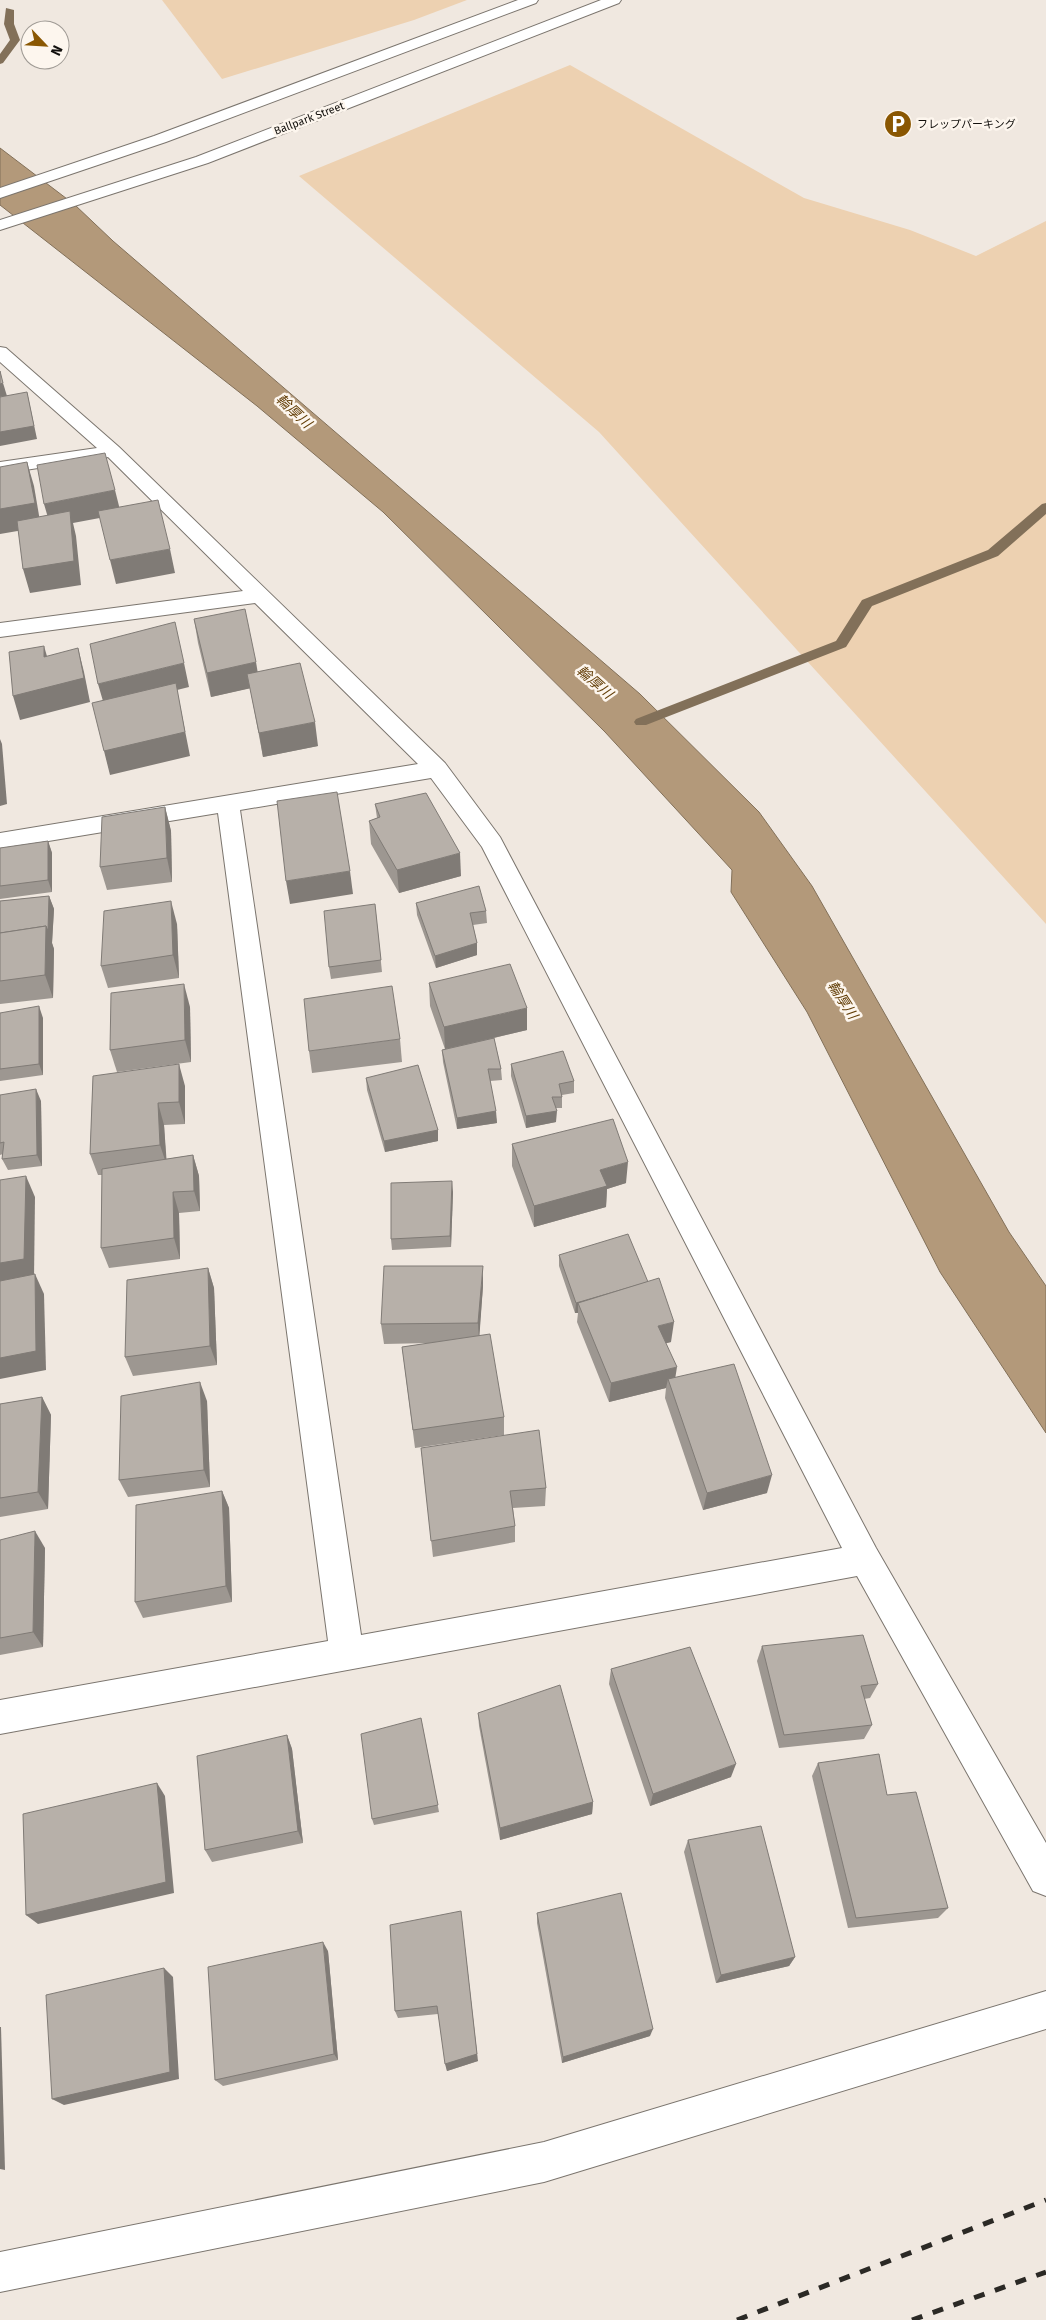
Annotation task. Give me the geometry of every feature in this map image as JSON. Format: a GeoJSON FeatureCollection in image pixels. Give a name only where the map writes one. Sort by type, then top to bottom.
{"type":"FeatureCollection","features":[{"type":"Feature","properties":{"kind":"street"},"geometry":{"type":"LineString","coordinates":[[0,193],[160,138],[531,0]]}},
{"type":"Feature","properties":{"kind":"street","name":"Ballpark Street"},"geometry":{"type":"LineString","coordinates":[[0,225],[202,160],[614,0]]}},
{"type":"Feature","properties":{"kind":"street"},"geometry":{"type":"LineString","coordinates":[[0,352],[112,451],[258,596],[437,769],[492,843],[865,1559],[1046,1878]]}},
{"type":"Feature","properties":{"kind":"street"},"geometry":{"type":"LineString","coordinates":[[0,468],[112,451]]}},
{"type":"Feature","properties":{"kind":"street"},"geometry":{"type":"LineString","coordinates":[[0,630],[258,596]]}},
{"type":"Feature","properties":{"kind":"street"},"geometry":{"type":"LineString","coordinates":[[0,841],[437,769]]}},
{"type":"Feature","properties":{"kind":"street"},"geometry":{"type":"LineString","coordinates":[[228,804],[347,1655]]}},
{"type":"Feature","properties":{"kind":"street"},"geometry":{"type":"LineString","coordinates":[[0,1717],[865,1559]]}},
{"type":"Feature","properties":{"kind":"street"},"geometry":{"type":"LineString","coordinates":[[0,2272],[544,2162],[1046,2010]]}},
{"type":"Feature","properties":{"kind":"shaded area"},"geometry":{"type":"Polygon","coordinates":[[[162,0],[467,0],[414,20],[222,79],[162,0]]]}},
{"type":"Feature","properties":{"kind":"shaded area"},"geometry":{"type":"Polygon","coordinates":[[[570,65],[804,198],[910,230],[976,256],[1046,221],[1046,924],[599,432],[299,176],[570,65]]]}},
{"type":"Feature","properties":{"kind":"water","name":"輪厚川"},"geometry":{"type":"Polygon","coordinates":[[[0,148],[75,205],[113,241],[640,694],[759,812],[812,886],[1009,1232],[1046,1286],[1046,1433],[940,1272],[807,1012],[731,892],[732,870],[605,732],[383,512],[257,406],[0,205],[0,148]]]}},
{"type":"Feature","properties":{"kind":"building"},"geometry":{"type":"Polygon","coordinates":[[[0,371],[3,383],[0,384],[0,371]]]}},
{"type":"Feature","properties":{"kind":"building"},"geometry":{"type":"Polygon","coordinates":[[[27,392],[34,426],[0,432],[0,397],[27,392]]]}},
{"type":"Feature","properties":{"kind":"building"},"geometry":{"type":"Polygon","coordinates":[[[105,453],[115,490],[44,504],[37,465],[105,453]]]}},
{"type":"Feature","properties":{"kind":"building"},"geometry":{"type":"Polygon","coordinates":[[[27,462],[35,503],[0,509],[0,467],[27,462]]]}},
{"type":"Feature","properties":{"kind":"building"},"geometry":{"type":"Polygon","coordinates":[[[158,500],[170,549],[110,560],[98,511],[158,500]]]}},
{"type":"Feature","properties":{"kind":"building"},"geometry":{"type":"Polygon","coordinates":[[[70,511],[74,561],[23,569],[17,521],[70,511]]]}},
{"type":"Feature","properties":{"kind":"building"},"geometry":{"type":"Polygon","coordinates":[[[245,609],[256,662],[207,673],[194,619],[245,609]]]}},
{"type":"Feature","properties":{"kind":"building"},"geometry":{"type":"Polygon","coordinates":[[[175,622],[184,663],[98,684],[90,644],[175,622]]]}},
{"type":"Feature","properties":{"kind":"building"},"geometry":{"type":"Polygon","coordinates":[[[44,646],[44,657],[78,648],[84,678],[13,696],[9,652],[44,646]]]}},
{"type":"Feature","properties":{"kind":"building"},"geometry":{"type":"Polygon","coordinates":[[[300,663],[315,722],[259,733],[247,674],[300,663]]]}},
{"type":"Feature","properties":{"kind":"building"},"geometry":{"type":"Polygon","coordinates":[[[176,683],[185,732],[104,751],[92,703],[176,683]]]}},
{"type":"Feature","properties":{"kind":"building"},"geometry":{"type":"Polygon","coordinates":[[[337,792],[350,871],[286,881],[277,801],[337,792]]]}},
{"type":"Feature","properties":{"kind":"building"},"geometry":{"type":"Polygon","coordinates":[[[426,793],[460,853],[397,870],[369,821],[380,817],[375,804],[426,793]]]}},
{"type":"Feature","properties":{"kind":"building"},"geometry":{"type":"Polygon","coordinates":[[[165,807],[167,858],[100,867],[102,817],[165,807]]]}},
{"type":"Feature","properties":{"kind":"building"},"geometry":{"type":"Polygon","coordinates":[[[48,841],[48,880],[0,886],[0,848],[48,841]]]}},
{"type":"Feature","properties":{"kind":"building"},"geometry":{"type":"Polygon","coordinates":[[[479,886],[486,911],[470,913],[477,943],[435,956],[416,903],[479,886]]]}},
{"type":"Feature","properties":{"kind":"building"},"geometry":{"type":"Polygon","coordinates":[[[49,896],[48,931],[46,926],[0,933],[0,901],[49,896]]]}},
{"type":"Feature","properties":{"kind":"building"},"geometry":{"type":"Polygon","coordinates":[[[171,901],[173,955],[101,966],[104,911],[171,901]]]}},
{"type":"Feature","properties":{"kind":"building"},"geometry":{"type":"Polygon","coordinates":[[[375,904],[381,960],[329,967],[324,911],[375,904]]]}},
{"type":"Feature","properties":{"kind":"building"},"geometry":{"type":"Polygon","coordinates":[[[46,926],[45,975],[0,981],[0,933],[46,926]]]}},
{"type":"Feature","properties":{"kind":"building"},"geometry":{"type":"Polygon","coordinates":[[[510,964],[527,1008],[444,1027],[429,983],[510,964]]]}},
{"type":"Feature","properties":{"kind":"building"},"geometry":{"type":"Polygon","coordinates":[[[184,984],[185,1040],[110,1050],[111,993],[184,984]]]}},
{"type":"Feature","properties":{"kind":"building"},"geometry":{"type":"Polygon","coordinates":[[[392,986],[400,1039],[309,1051],[304,999],[392,986]]]}},
{"type":"Feature","properties":{"kind":"building"},"geometry":{"type":"Polygon","coordinates":[[[39,1006],[39,1064],[0,1069],[0,1013],[39,1006]]]}},
{"type":"Feature","properties":{"kind":"building"},"geometry":{"type":"Polygon","coordinates":[[[494,1038],[501,1069],[488,1069],[496,1111],[457,1118],[442,1050],[494,1038]]]}},
{"type":"Feature","properties":{"kind":"building"},"geometry":{"type":"Polygon","coordinates":[[[563,1051],[574,1081],[559,1084],[562,1097],[552,1097],[557,1111],[526,1116],[511,1064],[563,1051]]]}},
{"type":"Feature","properties":{"kind":"building"},"geometry":{"type":"Polygon","coordinates":[[[179,1064],[179,1102],[158,1103],[160,1145],[90,1154],[93,1076],[179,1064]]]}},
{"type":"Feature","properties":{"kind":"building"},"geometry":{"type":"Polygon","coordinates":[[[418,1065],[438,1130],[384,1141],[366,1078],[418,1065]]]}},
{"type":"Feature","properties":{"kind":"building"},"geometry":{"type":"Polygon","coordinates":[[[36,1089],[37,1155],[2,1159],[4,1142],[0,1143],[0,1095],[36,1089]]]}},
{"type":"Feature","properties":{"kind":"building"},"geometry":{"type":"Polygon","coordinates":[[[613,1119],[628,1162],[600,1170],[607,1186],[534,1206],[512,1144],[613,1119]]]}},
{"type":"Feature","properties":{"kind":"building"},"geometry":{"type":"Polygon","coordinates":[[[193,1155],[194,1191],[173,1192],[174,1238],[101,1248],[102,1169],[193,1155]]]}},
{"type":"Feature","properties":{"kind":"building"},"geometry":{"type":"Polygon","coordinates":[[[26,1176],[24,1259],[0,1263],[0,1180],[26,1176]]]}},
{"type":"Feature","properties":{"kind":"building"},"geometry":{"type":"Polygon","coordinates":[[[452,1181],[450,1236],[391,1239],[391,1183],[452,1181]]]}},
{"type":"Feature","properties":{"kind":"building"},"geometry":{"type":"Polygon","coordinates":[[[628,1234],[648,1282],[576,1303],[559,1255],[628,1234]]]}},
{"type":"Feature","properties":{"kind":"building"},"geometry":{"type":"Polygon","coordinates":[[[384,1266],[483,1266],[478,1323],[381,1324],[384,1266]]]}},
{"type":"Feature","properties":{"kind":"building"},"geometry":{"type":"Polygon","coordinates":[[[208,1268],[210,1346],[125,1357],[127,1280],[208,1268]]]}},
{"type":"Feature","properties":{"kind":"building"},"geometry":{"type":"Polygon","coordinates":[[[35,1274],[36,1351],[0,1358],[0,1281],[35,1274]]]}},
{"type":"Feature","properties":{"kind":"building"},"geometry":{"type":"Polygon","coordinates":[[[659,1278],[674,1322],[658,1326],[677,1367],[611,1383],[578,1303],[659,1278]]]}},
{"type":"Feature","properties":{"kind":"building"},"geometry":{"type":"Polygon","coordinates":[[[490,1334],[504,1417],[413,1430],[402,1347],[490,1334]]]}},
{"type":"Feature","properties":{"kind":"building"},"geometry":{"type":"Polygon","coordinates":[[[734,1364],[772,1475],[707,1493],[668,1379],[734,1364]]]}},
{"type":"Feature","properties":{"kind":"building"},"geometry":{"type":"Polygon","coordinates":[[[200,1382],[204,1470],[119,1480],[121,1396],[200,1382]]]}},
{"type":"Feature","properties":{"kind":"building"},"geometry":{"type":"Polygon","coordinates":[[[42,1397],[38,1492],[0,1498],[0,1404],[42,1397]]]}},
{"type":"Feature","properties":{"kind":"building"},"geometry":{"type":"Polygon","coordinates":[[[539,1430],[546,1488],[510,1491],[515,1526],[431,1541],[421,1448],[539,1430]]]}},
{"type":"Feature","properties":{"kind":"building"},"geometry":{"type":"Polygon","coordinates":[[[222,1491],[226,1586],[135,1602],[136,1505],[222,1491]]]}},
{"type":"Feature","properties":{"kind":"building"},"geometry":{"type":"Polygon","coordinates":[[[35,1531],[33,1632],[0,1638],[0,1540],[35,1531]]]}},
{"type":"Feature","properties":{"kind":"building"},"geometry":{"type":"Polygon","coordinates":[[[863,1635],[878,1684],[861,1686],[872,1725],[784,1735],[762,1646],[863,1635]]]}},
{"type":"Feature","properties":{"kind":"building"},"geometry":{"type":"Polygon","coordinates":[[[690,1647],[736,1764],[653,1794],[611,1669],[690,1647]]]}},
{"type":"Feature","properties":{"kind":"building"},"geometry":{"type":"Polygon","coordinates":[[[560,1685],[593,1802],[500,1828],[478,1713],[560,1685]]]}},
{"type":"Feature","properties":{"kind":"building"},"geometry":{"type":"Polygon","coordinates":[[[421,1718],[438,1805],[372,1819],[361,1734],[421,1718]]]}},
{"type":"Feature","properties":{"kind":"building"},"geometry":{"type":"Polygon","coordinates":[[[287,1735],[298,1831],[205,1850],[197,1756],[287,1735]]]}},
{"type":"Feature","properties":{"kind":"building"},"geometry":{"type":"Polygon","coordinates":[[[879,1754],[887,1795],[916,1792],[948,1908],[856,1918],[818,1763],[879,1754]]]}},
{"type":"Feature","properties":{"kind":"building"},"geometry":{"type":"Polygon","coordinates":[[[157,1783],[166,1882],[26,1915],[23,1814],[157,1783]]]}},
{"type":"Feature","properties":{"kind":"building"},"geometry":{"type":"Polygon","coordinates":[[[761,1826],[795,1957],[721,1975],[688,1840],[761,1826]]]}},
{"type":"Feature","properties":{"kind":"building"},"geometry":{"type":"Polygon","coordinates":[[[621,1893],[653,2029],[563,2057],[537,1913],[621,1893]]]}},
{"type":"Feature","properties":{"kind":"building"},"geometry":{"type":"Polygon","coordinates":[[[461,1911],[477,2054],[445,2064],[437,2006],[395,2011],[390,1925],[461,1911]]]}},
{"type":"Feature","properties":{"kind":"building"},"geometry":{"type":"Polygon","coordinates":[[[323,1942],[334,2054],[215,2080],[208,1967],[323,1942]]]}},
{"type":"Feature","properties":{"kind":"building"},"geometry":{"type":"Polygon","coordinates":[[[164,1968],[170,2072],[52,2099],[46,1995],[164,1968]]]}},
{"type":"Feature","properties":{"kind":"waterway"},"geometry":{"type":"LineString","coordinates":[[0,61],[15,40],[9,24],[9,10]]}},
{"type":"Feature","properties":{"kind":"waterway"},"geometry":{"type":"LineString","coordinates":[[641,722],[841,644],[867,603],[993,553],[1046,507]]}},
{"type":"Feature","properties":{"kind":"railway"},"geometry":{"type":"LineString","coordinates":[[737,2320],[1046,2200]]}},
{"type":"Feature","properties":{"kind":"railway"},"geometry":{"type":"LineString","coordinates":[[912,2320],[1046,2272]]}},
{"type":"Feature","properties":{"kind":"place","name":"フレップパーキング"},"geometry":{"type":"Point","coordinates":[898,124]}}]}
